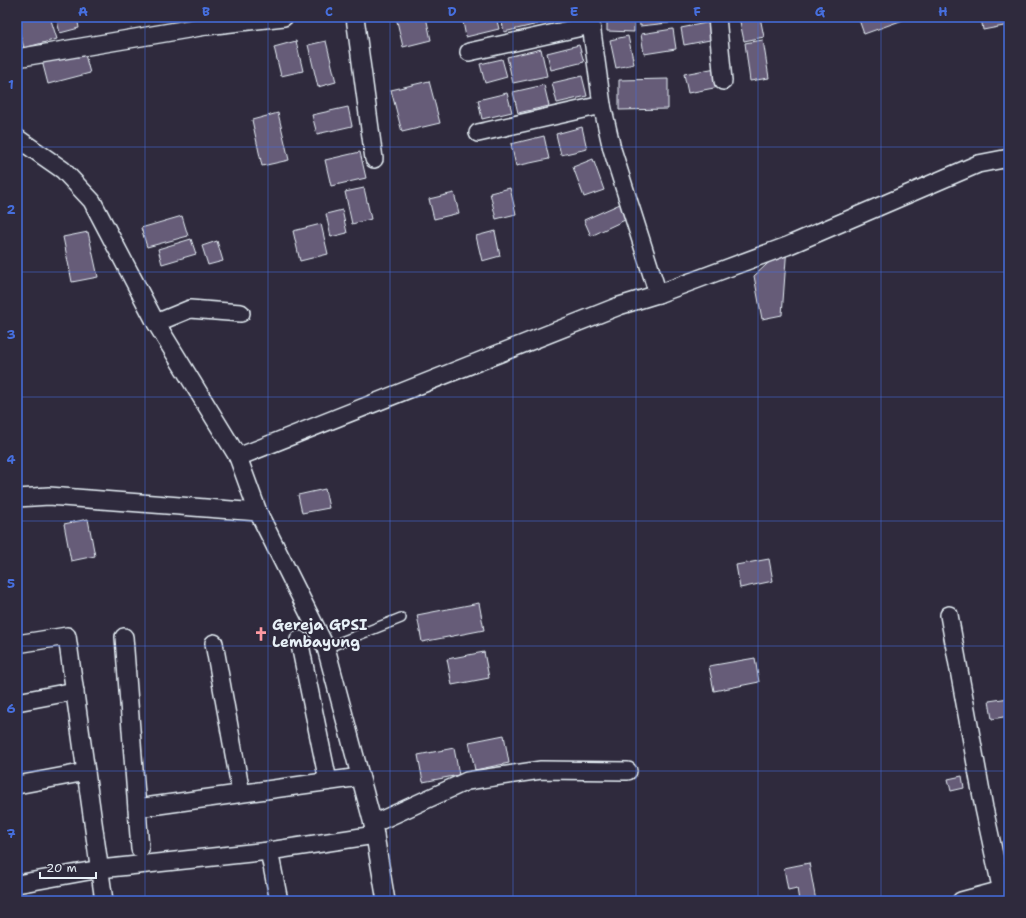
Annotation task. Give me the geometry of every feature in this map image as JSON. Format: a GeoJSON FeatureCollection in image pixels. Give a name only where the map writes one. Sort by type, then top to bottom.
{"type":"FeatureCollection","features":[{"type":"Feature","properties":{"kind":"street"},"geometry":{"type":"LineString","coordinates":[[17,58],[205,21],[284,17]]}},
{"type":"Feature","properties":{"kind":"street"},"geometry":{"type":"LineString","coordinates":[[355,17],[374,159]]}},
{"type":"Feature","properties":{"kind":"street"},"geometry":{"type":"LineString","coordinates":[[717,17],[723,82]]}},
{"type":"Feature","properties":{"kind":"street"},"geometry":{"type":"LineString","coordinates":[[469,52],[591,21],[602,105],[612,148],[658,294]]}},
{"type":"Feature","properties":{"kind":"street"},"geometry":{"type":"LineString","coordinates":[[478,133],[602,105]]}},
{"type":"Feature","properties":{"kind":"street"},"geometry":{"type":"LineString","coordinates":[[17,138],[63,170],[92,201],[156,323],[238,457],[258,512],[326,648],[374,830],[386,901]]}},
{"type":"Feature","properties":{"kind":"street"},"geometry":{"type":"LineString","coordinates":[[238,457],[619,306],[658,294],[787,246],[978,164],[1009,158]]}},
{"type":"Feature","properties":{"kind":"street"},"geometry":{"type":"LineString","coordinates":[[156,323],[190,309],[241,313]]}},
{"type":"Feature","properties":{"kind":"street"},"geometry":{"type":"LineString","coordinates":[[17,498],[49,496],[258,512]]}},
{"type":"Feature","properties":{"kind":"street"},"geometry":{"type":"LineString","coordinates":[[950,615],[984,808],[1003,896],[961,901]]}},
{"type":"Feature","properties":{"kind":"street"},"geometry":{"type":"LineString","coordinates":[[17,644],[67,636],[104,901]]}},
{"type":"Feature","properties":{"kind":"street"},"geometry":{"type":"LineString","coordinates":[[124,637],[140,848]]}},
{"type":"Feature","properties":{"kind":"street"},"geometry":{"type":"LineString","coordinates":[[299,640],[328,781]]}},
{"type":"Feature","properties":{"kind":"street"},"geometry":{"type":"LineString","coordinates":[[214,643],[241,793]]}},
{"type":"Feature","properties":{"kind":"street"},"geometry":{"type":"LineString","coordinates":[[17,702],[75,691]]}},
{"type":"Feature","properties":{"kind":"street"},"geometry":{"type":"LineString","coordinates":[[17,884],[100,869],[269,851],[374,830],[467,781],[541,770],[628,771]]}},
{"type":"Feature","properties":{"kind":"street"},"geometry":{"type":"LineString","coordinates":[[17,785],[86,772]]}},
{"type":"Feature","properties":{"kind":"street"},"geometry":{"type":"LineString","coordinates":[[137,808],[360,777]]}},
{"type":"Feature","properties":{"kind":"street"},"geometry":{"type":"LineString","coordinates":[[269,851],[279,901]]}},
{"type":"Feature","properties":{"kind":"lane"},"geometry":{"type":"LineString","coordinates":[[326,648],[401,618]]}},
{"type":"Feature","properties":{"kind":"building"},"geometry":{"type":"Polygon","coordinates":[[[17,17],[50,17],[57,39],[24,48],[17,24],[17,17]]]}},
{"type":"Feature","properties":{"kind":"building"},"geometry":{"type":"Polygon","coordinates":[[[56,17],[77,17],[79,28],[60,33],[56,17]]]}},
{"type":"Feature","properties":{"kind":"building"},"geometry":{"type":"Polygon","coordinates":[[[113,17],[127,17],[114,20],[113,17]]]}},
{"type":"Feature","properties":{"kind":"building"},"geometry":{"type":"Polygon","coordinates":[[[396,17],[426,17],[431,40],[403,47],[396,17]]]}},
{"type":"Feature","properties":{"kind":"building"},"geometry":{"type":"Polygon","coordinates":[[[462,17],[496,17],[499,29],[466,37],[462,17]]]}},
{"type":"Feature","properties":{"kind":"building"},"geometry":{"type":"Polygon","coordinates":[[[501,17],[537,17],[538,24],[504,32],[501,17]]]}},
{"type":"Feature","properties":{"kind":"building"},"geometry":{"type":"Polygon","coordinates":[[[543,17],[572,17],[545,23],[543,17]]]}},
{"type":"Feature","properties":{"kind":"building"},"geometry":{"type":"Polygon","coordinates":[[[607,17],[634,17],[634,32],[607,31],[607,17]]]}},
{"type":"Feature","properties":{"kind":"building"},"geometry":{"type":"Polygon","coordinates":[[[639,17],[668,17],[669,23],[640,26],[639,17]]]}},
{"type":"Feature","properties":{"kind":"building"},"geometry":{"type":"Polygon","coordinates":[[[677,17],[700,17],[677,21],[677,17]]]}},
{"type":"Feature","properties":{"kind":"building"},"geometry":{"type":"Polygon","coordinates":[[[739,17],[760,17],[764,37],[744,41],[739,17]]]}},
{"type":"Feature","properties":{"kind":"building"},"geometry":{"type":"Polygon","coordinates":[[[858,17],[902,17],[903,20],[864,34],[858,17]]]}},
{"type":"Feature","properties":{"kind":"building"},"geometry":{"type":"Polygon","coordinates":[[[981,17],[1009,17],[1009,25],[983,30],[981,17]]]}},
{"type":"Feature","properties":{"kind":"building"},"geometry":{"type":"Polygon","coordinates":[[[711,22],[715,39],[684,45],[681,28],[711,22]]]}},
{"type":"Feature","properties":{"kind":"building"},"geometry":{"type":"Polygon","coordinates":[[[673,29],[676,49],[644,54],[641,34],[673,29]]]}},
{"type":"Feature","properties":{"kind":"building"},"geometry":{"type":"Polygon","coordinates":[[[628,36],[634,64],[616,68],[610,40],[628,36]]]}},
{"type":"Feature","properties":{"kind":"building"},"geometry":{"type":"Polygon","coordinates":[[[763,40],[769,78],[750,81],[745,43],[763,40]]]}},
{"type":"Feature","properties":{"kind":"building"},"geometry":{"type":"Polygon","coordinates":[[[296,41],[303,71],[281,76],[274,47],[296,41]]]}},
{"type":"Feature","properties":{"kind":"building"},"geometry":{"type":"Polygon","coordinates":[[[326,41],[336,82],[318,87],[308,45],[326,41]]]}},
{"type":"Feature","properties":{"kind":"building"},"geometry":{"type":"Polygon","coordinates":[[[579,45],[584,62],[551,70],[547,53],[579,45]]]}},
{"type":"Feature","properties":{"kind":"building"},"geometry":{"type":"Polygon","coordinates":[[[541,49],[547,76],[513,83],[507,57],[541,49]]]}},
{"type":"Feature","properties":{"kind":"building"},"geometry":{"type":"Polygon","coordinates":[[[84,51],[90,73],[48,84],[42,61],[84,51]]]}},
{"type":"Feature","properties":{"kind":"building"},"geometry":{"type":"Polygon","coordinates":[[[502,59],[507,77],[485,83],[480,64],[502,59]]]}},
{"type":"Feature","properties":{"kind":"building"},"geometry":{"type":"Polygon","coordinates":[[[716,68],[719,87],[688,93],[684,74],[716,68]]]}},
{"type":"Feature","properties":{"kind":"building"},"geometry":{"type":"Polygon","coordinates":[[[582,76],[587,96],[557,103],[552,83],[582,76]]]}},
{"type":"Feature","properties":{"kind":"building"},"geometry":{"type":"Polygon","coordinates":[[[668,79],[668,109],[619,110],[619,80],[668,79]]]}},
{"type":"Feature","properties":{"kind":"building"},"geometry":{"type":"Polygon","coordinates":[[[429,81],[440,123],[402,132],[391,90],[429,81]]]}},
{"type":"Feature","properties":{"kind":"building"},"geometry":{"type":"Polygon","coordinates":[[[544,85],[549,106],[518,113],[513,92],[544,85]]]}},
{"type":"Feature","properties":{"kind":"building"},"geometry":{"type":"Polygon","coordinates":[[[507,93],[512,112],[482,119],[478,100],[507,93]]]}},
{"type":"Feature","properties":{"kind":"building"},"geometry":{"type":"Polygon","coordinates":[[[348,107],[352,126],[317,134],[312,115],[348,107]]]}},
{"type":"Feature","properties":{"kind":"building"},"geometry":{"type":"Polygon","coordinates":[[[278,113],[289,160],[262,166],[252,120],[278,113]]]}},
{"type":"Feature","properties":{"kind":"building"},"geometry":{"type":"Polygon","coordinates":[[[582,127],[587,149],[561,155],[556,134],[582,127]]]}},
{"type":"Feature","properties":{"kind":"building"},"geometry":{"type":"Polygon","coordinates":[[[544,136],[549,159],[516,166],[511,144],[544,136]]]}},
{"type":"Feature","properties":{"kind":"building"},"geometry":{"type":"Polygon","coordinates":[[[360,152],[366,178],[331,186],[325,160],[360,152]]]}},
{"type":"Feature","properties":{"kind":"building"},"geometry":{"type":"Polygon","coordinates":[[[593,159],[604,190],[584,197],[573,167],[593,159]]]}},
{"type":"Feature","properties":{"kind":"building"},"geometry":{"type":"Polygon","coordinates":[[[364,188],[371,219],[352,224],[345,192],[364,188]]]}},
{"type":"Feature","properties":{"kind":"building"},"geometry":{"type":"Polygon","coordinates":[[[510,188],[516,214],[496,219],[490,193],[510,188]]]}},
{"type":"Feature","properties":{"kind":"building"},"geometry":{"type":"Polygon","coordinates":[[[454,193],[459,213],[434,219],[429,199],[454,193]]]}},
{"type":"Feature","properties":{"kind":"building"},"geometry":{"type":"Polygon","coordinates":[[[620,204],[627,219],[591,236],[584,220],[620,204]]]}},
{"type":"Feature","properties":{"kind":"building"},"geometry":{"type":"Polygon","coordinates":[[[342,210],[347,233],[331,237],[326,214],[342,210]]]}},
{"type":"Feature","properties":{"kind":"building"},"geometry":{"type":"Polygon","coordinates":[[[182,216],[188,236],[147,247],[141,228],[182,216]]]}},
{"type":"Feature","properties":{"kind":"building"},"geometry":{"type":"Polygon","coordinates":[[[321,224],[328,254],[300,261],[293,231],[321,224]]]}},
{"type":"Feature","properties":{"kind":"building"},"geometry":{"type":"Polygon","coordinates":[[[495,231],[500,256],[482,261],[476,236],[495,231]]]}},
{"type":"Feature","properties":{"kind":"building"},"geometry":{"type":"Polygon","coordinates":[[[88,232],[98,277],[72,282],[63,237],[88,232]]]}},
{"type":"Feature","properties":{"kind":"building"},"geometry":{"type":"Polygon","coordinates":[[[191,239],[196,254],[162,264],[158,249],[191,239]]]}},
{"type":"Feature","properties":{"kind":"building"},"geometry":{"type":"Polygon","coordinates":[[[217,241],[223,261],[208,265],[202,246],[217,241]]]}},
{"type":"Feature","properties":{"kind":"building"},"geometry":{"type":"Polygon","coordinates":[[[787,246],[782,315],[762,319],[754,276],[787,246]]]}},
{"type":"Feature","properties":{"kind":"building"},"geometry":{"type":"Polygon","coordinates":[[[325,489],[329,508],[302,513],[298,495],[325,489]]]}},
{"type":"Feature","properties":{"kind":"building"},"geometry":{"type":"Polygon","coordinates":[[[88,519],[95,556],[71,561],[64,524],[88,519]]]}},
{"type":"Feature","properties":{"kind":"building"},"geometry":{"type":"Polygon","coordinates":[[[769,559],[773,581],[740,588],[736,565],[769,559]]]}},
{"type":"Feature","properties":{"kind":"building"},"geometry":{"type":"Polygon","coordinates":[[[479,603],[484,630],[422,642],[417,615],[479,603]]]}},
{"type":"Feature","properties":{"kind":"building"},"geometry":{"type":"Polygon","coordinates":[[[484,652],[489,678],[452,685],[447,659],[484,652]]]}},
{"type":"Feature","properties":{"kind":"building"},"geometry":{"type":"Polygon","coordinates":[[[755,658],[759,682],[714,691],[709,666],[755,658]]]}},
{"type":"Feature","properties":{"kind":"building"},"geometry":{"type":"Polygon","coordinates":[[[1009,698],[1009,716],[992,719],[989,701],[1009,698]]]}},
{"type":"Feature","properties":{"kind":"building"},"geometry":{"type":"Polygon","coordinates":[[[504,735],[509,763],[475,770],[469,742],[504,735]]]}},
{"type":"Feature","properties":{"kind":"building"},"geometry":{"type":"Polygon","coordinates":[[[454,748],[459,775],[423,782],[418,755],[454,748]]]}},
{"type":"Feature","properties":{"kind":"building"},"geometry":{"type":"Polygon","coordinates":[[[962,776],[964,788],[951,791],[948,779],[962,776]]]}},
{"type":"Feature","properties":{"kind":"building"},"geometry":{"type":"Polygon","coordinates":[[[809,863],[816,901],[799,901],[797,888],[788,890],[784,868],[809,863]]]}},
{"type":"Feature","properties":{"kind":"place","name":"Gereja GPSI Lembayung"},"geometry":{"type":"Point","coordinates":[261,634]}}]}
